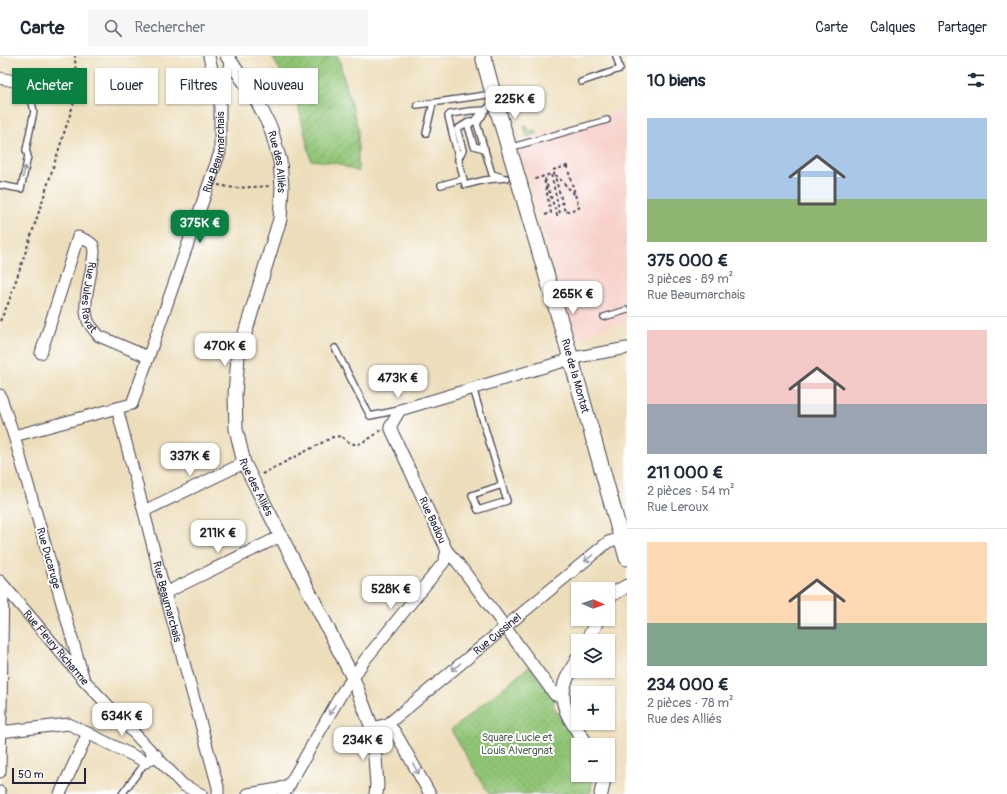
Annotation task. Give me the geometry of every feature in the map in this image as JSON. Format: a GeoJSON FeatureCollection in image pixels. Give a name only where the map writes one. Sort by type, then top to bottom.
{"type":"FeatureCollection","features":[{"type":"Feature","properties":{"kind":"main road","name":"Rue de la Montat"},"geometry":{"type":"LineString","coordinates":[[483,56],[490,105],[509,148],[513,179],[571,359],[627,558]]}},
{"type":"Feature","properties":{"kind":"street","name":"Rue Beaumarchais"},"geometry":{"type":"LineString","coordinates":[[209,56],[212,68]]}},
{"type":"Feature","properties":{"kind":"street","name":"Rue des Alliés"},"geometry":{"type":"LineString","coordinates":[[231,61],[257,102],[271,129],[280,161],[282,187],[280,219],[238,356],[235,395],[236,429],[244,463],[353,678],[372,728],[377,785],[376,794]]}},
{"type":"Feature","properties":{"kind":"street"},"geometry":{"type":"LineString","coordinates":[[0,78],[12,81]]}},
{"type":"Feature","properties":{"kind":"street","name":"Rue Beaumarchais"},"geometry":{"type":"LineString","coordinates":[[218,794],[218,787],[165,593],[117,408],[132,404],[220,152],[220,104]]}},
{"type":"Feature","properties":{"kind":"street","name":"Rue Jules Ravat"},"geometry":{"type":"LineString","coordinates":[[42,353],[78,237],[94,245],[86,304],[86,314],[93,330],[99,336],[148,357]]}},
{"type":"Feature","properties":{"kind":"street"},"geometry":{"type":"LineString","coordinates":[[390,427],[400,410],[571,359],[595,353],[627,348]]}},
{"type":"Feature","properties":{"kind":"street","name":"Rue Ducaruge"},"geometry":{"type":"LineString","coordinates":[[0,395],[14,436],[84,680]]}},
{"type":"Feature","properties":{"kind":"street"},"geometry":{"type":"LineString","coordinates":[[14,436],[117,408]]}},
{"type":"Feature","properties":{"kind":"street","name":"Rue Badiou"},"geometry":{"type":"LineString","coordinates":[[284,794],[343,691],[364,661],[444,562],[447,551],[390,427]]}},
{"type":"Feature","properties":{"kind":"street"},"geometry":{"type":"LineString","coordinates":[[144,511],[244,463]]}},
{"type":"Feature","properties":{"kind":"street"},"geometry":{"type":"LineString","coordinates":[[165,593],[282,536]]}},
{"type":"Feature","properties":{"kind":"street","name":"Rue Cussinel"},"geometry":{"type":"LineString","coordinates":[[372,728],[388,724],[608,542],[622,538]]}},
{"type":"Feature","properties":{"kind":"street"},"geometry":{"type":"LineString","coordinates":[[447,551],[458,563],[555,695],[563,696]]}},
{"type":"Feature","properties":{"kind":"street"},"geometry":{"type":"LineString","coordinates":[[0,772],[2,583]]}},
{"type":"Feature","properties":{"kind":"street","name":"Rue Fleury Richarme"},"geometry":{"type":"LineString","coordinates":[[2,583],[84,680],[183,785],[201,794]]}},
{"type":"Feature","properties":{"kind":"street"},"geometry":{"type":"LineString","coordinates":[[615,593],[627,586]]}},
{"type":"Feature","properties":{"kind":"street"},"geometry":{"type":"LineString","coordinates":[[571,671],[565,683],[563,696],[565,710],[583,738]]}},
{"type":"Feature","properties":{"kind":"street"},"geometry":{"type":"LineString","coordinates":[[0,732],[69,724],[146,762],[156,755]]}},
{"type":"Feature","properties":{"kind":"street"},"geometry":{"type":"LineString","coordinates":[[388,724],[395,732],[430,794]]}},
{"type":"Feature","properties":{"kind":"street"},"geometry":{"type":"LineString","coordinates":[[60,794],[88,733]]}},
{"type":"Feature","properties":{"kind":"street"},"geometry":{"type":"LineString","coordinates":[[601,794],[603,782]]}},
{"type":"Feature","properties":{"kind":"street"},"geometry":{"type":"LineString","coordinates":[[248,794],[278,789],[290,784]]}},
{"type":"Feature","properties":{"kind":"lane"},"geometry":{"type":"LineString","coordinates":[[581,82],[620,68],[616,56]]}},
{"type":"Feature","properties":{"kind":"lane"},"geometry":{"type":"LineString","coordinates":[[417,105],[433,103],[490,105]]}},
{"type":"Feature","properties":{"kind":"lane"},"geometry":{"type":"LineString","coordinates":[[426,133],[433,103]]}},
{"type":"Feature","properties":{"kind":"lane"},"geometry":{"type":"LineString","coordinates":[[0,185],[21,189],[28,156],[26,150],[34,111],[32,104]]}},
{"type":"Feature","properties":{"kind":"lane"},"geometry":{"type":"LineString","coordinates":[[484,149],[474,146],[468,126],[490,105]]}},
{"type":"Feature","properties":{"kind":"lane"},"geometry":{"type":"LineString","coordinates":[[490,105],[477,124],[484,149],[492,174],[513,179]]}},
{"type":"Feature","properties":{"kind":"lane"},"geometry":{"type":"LineString","coordinates":[[490,105],[457,129],[460,150],[458,160],[463,179],[465,185],[485,180],[513,179]]}},
{"type":"Feature","properties":{"kind":"lane"},"geometry":{"type":"LineString","coordinates":[[460,150],[448,118],[449,115],[490,105]]}},
{"type":"Feature","properties":{"kind":"lane"},"geometry":{"type":"LineString","coordinates":[[509,148],[607,120]]}},
{"type":"Feature","properties":{"kind":"lane"},"geometry":{"type":"LineString","coordinates":[[460,150],[484,149]]}},
{"type":"Feature","properties":{"kind":"lane"},"geometry":{"type":"LineString","coordinates":[[441,185],[463,179]]}},
{"type":"Feature","properties":{"kind":"lane"},"geometry":{"type":"LineString","coordinates":[[604,317],[627,310]]}},
{"type":"Feature","properties":{"kind":"lane"},"geometry":{"type":"LineString","coordinates":[[335,348],[370,416],[400,410]]}},
{"type":"Feature","properties":{"kind":"lane"},"geometry":{"type":"LineString","coordinates":[[473,388],[507,501],[478,510],[472,495],[502,485]]}},
{"type":"Feature","properties":{"kind":"lane"},"geometry":{"type":"LineString","coordinates":[[122,794],[146,762]]}},
{"type":"Feature","properties":{"kind":"path"},"geometry":{"type":"LineString","coordinates":[[0,322],[8,304],[74,102],[76,82],[75,56]]}},
{"type":"Feature","properties":{"kind":"path"},"geometry":{"type":"LineString","coordinates":[[567,166],[575,195],[578,208],[565,212],[553,170],[567,166]]}},
{"type":"Feature","properties":{"kind":"path"},"geometry":{"type":"LineString","coordinates":[[545,215],[551,214],[544,179],[557,215],[560,214],[551,174]]}},
{"type":"Feature","properties":{"kind":"path"},"geometry":{"type":"LineString","coordinates":[[535,179],[551,174],[555,175],[575,195]]}},
{"type":"Feature","properties":{"kind":"path"},"geometry":{"type":"LineString","coordinates":[[209,183],[234,188],[272,186],[282,187]]}},
{"type":"Feature","properties":{"kind":"path"},"geometry":{"type":"LineString","coordinates":[[252,479],[333,437],[340,436],[348,442],[357,445],[372,437],[382,428],[390,427]]}},
{"type":"Feature","properties":{"kind":"shaded area"},"geometry":{"type":"Polygon","coordinates":[[[627,108],[627,323],[575,338],[517,141],[627,108]]]}},
{"type":"Feature","properties":{"kind":"green space"},"geometry":{"type":"Polygon","coordinates":[[[272,56],[338,56],[358,129],[358,172],[336,163],[311,160],[298,104],[318,104],[318,68],[279,68],[272,56]]]}},
{"type":"Feature","properties":{"kind":"green space"},"geometry":{"type":"Polygon","coordinates":[[[527,125],[529,131],[536,130],[537,134],[527,137],[524,126],[527,125]]]}},
{"type":"Feature","properties":{"kind":"green space","name":"Square Lucie et Louis Alvergnat"},"geometry":{"type":"Polygon","coordinates":[[[530,666],[555,700],[553,705],[574,738],[571,738],[571,782],[592,782],[591,792],[587,794],[489,794],[451,730],[530,666]]]}}]}
